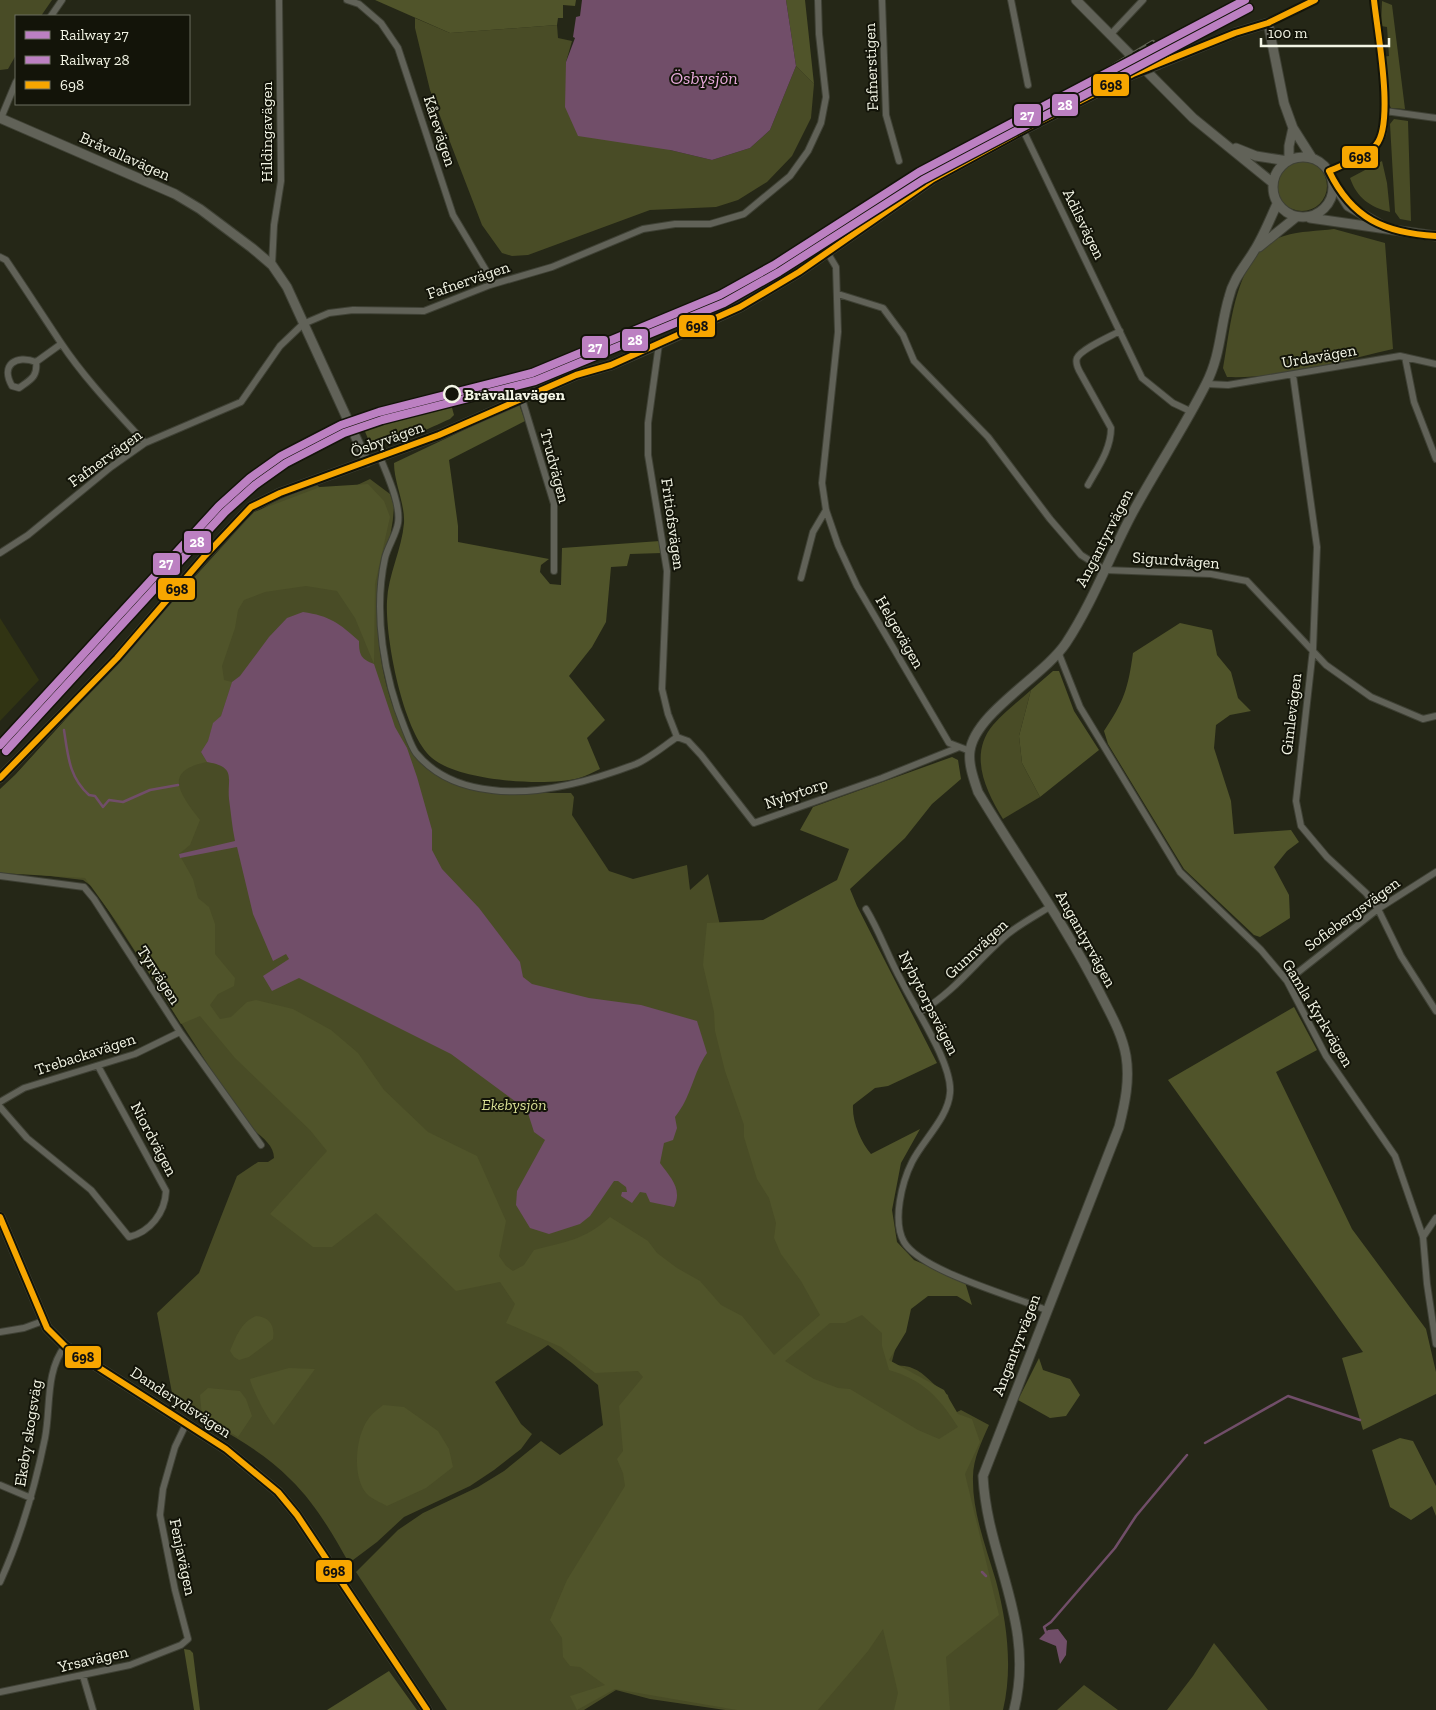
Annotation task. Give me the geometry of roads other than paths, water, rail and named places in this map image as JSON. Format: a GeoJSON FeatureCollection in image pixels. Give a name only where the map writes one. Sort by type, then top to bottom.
{"type":"FeatureCollection","features":[{"type":"Feature","properties":{"kind":"street"},"geometry":{"type":"LineString","coordinates":[[52,15],[62,0]]}},
{"type":"Feature","properties":{"kind":"street","name":"Hildingavägen"},"geometry":{"type":"LineString","coordinates":[[272,265],[274,225],[281,181],[279,0]]}},
{"type":"Feature","properties":{"kind":"street","name":"Kårevägen"},"geometry":{"type":"LineString","coordinates":[[347,0],[359,4],[381,23],[398,48],[453,215],[487,272],[490,286]]}},
{"type":"Feature","properties":{"kind":"street","name":"Fafnervägen"},"geometry":{"type":"LineString","coordinates":[[0,553],[28,535],[111,467],[145,443],[241,402],[280,346],[303,324],[329,313],[352,310],[424,310],[490,286],[552,267],[643,230],[675,224],[710,224],[734,219],[744,214],[784,181],[808,151],[821,122],[826,97],[819,34],[818,0]]}},
{"type":"Feature","properties":{"kind":"street","name":"Fafnerstigen"},"geometry":{"type":"LineString","coordinates":[[882,0],[886,115],[900,161]]}},
{"type":"Feature","properties":{"kind":"street"},"geometry":{"type":"LineString","coordinates":[[1011,0],[1028,85]]}},
{"type":"Feature","properties":{"kind":"street"},"geometry":{"type":"LineString","coordinates":[[1076,0],[1194,118],[1272,183]]}},
{"type":"Feature","properties":{"kind":"street"},"geometry":{"type":"LineString","coordinates":[[1111,34],[1143,0]]}},
{"type":"Feature","properties":{"kind":"street","name":"Ösbyvägen"},"geometry":{"type":"LineString","coordinates":[[0,778],[117,658],[204,556],[251,507],[280,493],[438,435],[659,344],[740,307],[799,272],[933,179],[1023,130],[1133,74],[1235,33],[1268,23],[1314,0]]}},
{"type":"Feature","properties":{"kind":"street"},"geometry":{"type":"LineString","coordinates":[[1329,171],[1375,145],[1382,137],[1385,110],[1374,0]]}},
{"type":"Feature","properties":{"kind":"street"},"geometry":{"type":"LineString","coordinates":[[1268,23],[1284,103],[1293,128],[1312,158]]}},
{"type":"Feature","properties":{"kind":"street"},"geometry":{"type":"LineString","coordinates":[[0,118],[15,84]]}},
{"type":"Feature","properties":{"kind":"street"},"geometry":{"type":"LineString","coordinates":[[1385,110],[1436,118]]}},
{"type":"Feature","properties":{"kind":"street","name":"Bråvallavägen"},"geometry":{"type":"LineString","coordinates":[[0,118],[175,194],[200,209],[272,265],[288,287],[303,324],[367,462]]}},
{"type":"Feature","properties":{"kind":"street"},"geometry":{"type":"LineString","coordinates":[[1288,161],[1293,128]]}},
{"type":"Feature","properties":{"kind":"street","name":"Adilsvägen"},"geometry":{"type":"LineString","coordinates":[[1023,130],[1142,378],[1173,403],[1190,412]]}},
{"type":"Feature","properties":{"kind":"street"},"geometry":{"type":"LineString","coordinates":[[1222,142],[1256,156],[1288,161]]}},
{"type":"Feature","properties":{"kind":"street"},"geometry":{"type":"LineString","coordinates":[[1388,229],[1348,206],[1329,171],[1322,163],[1303,156],[1288,161],[1276,172],[1272,183],[1273,194],[1277,204],[1295,218],[1308,218],[1388,229],[1408,234],[1436,236]]}},
{"type":"Feature","properties":{"kind":"street"},"geometry":{"type":"LineString","coordinates":[[1308,218],[1325,208],[1331,200],[1333,181]]}},
{"type":"Feature","properties":{"kind":"street","name":"Angantyrvägen"},"geometry":{"type":"LineString","coordinates":[[1014,1710],[1020,1666],[1019,1638],[1008,1584],[992,1529],[983,1476],[1119,1126],[1126,1099],[1128,1081],[1126,1055],[1119,1031],[1080,954],[978,792],[971,768],[970,751],[978,732],[990,716],[1059,654],[1072,634],[1133,512],[1207,384],[1220,350],[1228,297],[1235,280],[1255,251],[1277,204]]}},
{"type":"Feature","properties":{"kind":"street","name":"Angantyrvägen"},"geometry":{"type":"LineString","coordinates":[[1255,251],[1295,218]]}},
{"type":"Feature","properties":{"kind":"street","name":"Helgevägen"},"geometry":{"type":"LineString","coordinates":[[827,252],[836,267],[838,332],[822,483],[826,510],[838,545],[857,586],[949,743],[957,748]]}},
{"type":"Feature","properties":{"kind":"street"},"geometry":{"type":"LineString","coordinates":[[0,257],[6,260],[61,344],[89,380],[145,443]]}},
{"type":"Feature","properties":{"kind":"street","name":"Sigurdvägen"},"geometry":{"type":"LineString","coordinates":[[838,294],[883,308],[902,335],[914,361],[988,438],[1050,519],[1081,555],[1105,570],[1211,574],[1247,581],[1326,665],[1371,696],[1423,719],[1436,716]]}},
{"type":"Feature","properties":{"kind":"street"},"geometry":{"type":"LineString","coordinates":[[1088,485],[1107,451],[1111,438],[1111,428],[1080,374],[1077,358],[1082,352],[1120,331]]}},
{"type":"Feature","properties":{"kind":"street"},"geometry":{"type":"LineString","coordinates":[[36,362],[37,370],[35,377],[19,388],[12,386],[6,375],[6,368],[19,358],[36,362],[61,344]]}},
{"type":"Feature","properties":{"kind":"street","name":"Fritiofsvägen"},"geometry":{"type":"LineString","coordinates":[[659,344],[648,423],[648,455],[667,571],[662,690],[677,738]]}},
{"type":"Feature","properties":{"kind":"street"},"geometry":{"type":"LineString","coordinates":[[1404,357],[1414,402],[1436,459]]}},
{"type":"Feature","properties":{"kind":"street","name":"Urdavägen"},"geometry":{"type":"LineString","coordinates":[[1207,384],[1228,385],[1404,357],[1436,364]]}},
{"type":"Feature","properties":{"kind":"street","name":"Gimlevägen"},"geometry":{"type":"LineString","coordinates":[[1293,375],[1317,547],[1313,649],[1296,801],[1301,826],[1327,857],[1366,893],[1378,909],[1401,956],[1436,1011]]}},
{"type":"Feature","properties":{"kind":"street","name":"Trudvägen"},"geometry":{"type":"LineString","coordinates":[[522,399],[554,504],[554,571]]}},
{"type":"Feature","properties":{"kind":"street"},"geometry":{"type":"LineString","coordinates":[[380,457],[392,486],[398,522],[385,558],[380,615],[386,671],[397,710],[415,752],[422,759],[437,772],[461,784],[505,792],[538,790],[566,785],[638,764],[677,738]]}},
{"type":"Feature","properties":{"kind":"street"},"geometry":{"type":"LineString","coordinates":[[802,578],[813,532],[826,510]]}},
{"type":"Feature","properties":{"kind":"street","name":"Gamla Kyrkvägen"},"geometry":{"type":"LineString","coordinates":[[1059,654],[1080,707],[1180,872],[1261,950],[1286,981],[1326,1056],[1395,1156],[1423,1237],[1427,1284],[1436,1344]]}},
{"type":"Feature","properties":{"kind":"street","name":"Nybytorp"},"geometry":{"type":"LineString","coordinates":[[677,738],[688,741],[701,755],[743,813],[754,823],[882,778],[957,748]]}},
{"type":"Feature","properties":{"kind":"street"},"geometry":{"type":"LineString","coordinates":[[957,748],[970,751]]}},
{"type":"Feature","properties":{"kind":"street","name":"Sofiebergsvägen"},"geometry":{"type":"LineString","coordinates":[[1286,981],[1378,909],[1436,872]]}},
{"type":"Feature","properties":{"kind":"street","name":"Tyrvägen"},"geometry":{"type":"LineString","coordinates":[[0,876],[84,887],[94,899],[180,1032],[261,1145]]}},
{"type":"Feature","properties":{"kind":"street","name":"Gunnvägen"},"geometry":{"type":"LineString","coordinates":[[920,1012],[953,989],[1010,933],[1051,906]]}},
{"type":"Feature","properties":{"kind":"street","name":"Nybytorpsvägen"},"geometry":{"type":"LineString","coordinates":[[866,909],[878,930],[902,983],[920,1012],[946,1068],[951,1091],[943,1114],[906,1173],[901,1192],[900,1209],[900,1228],[904,1242],[918,1258],[936,1267],[1046,1310]]}},
{"type":"Feature","properties":{"kind":"street","name":"Trebackavägen"},"geometry":{"type":"LineString","coordinates":[[0,1102],[24,1088],[135,1054],[180,1032]]}},
{"type":"Feature","properties":{"kind":"street","name":"Niordvägen"},"geometry":{"type":"LineString","coordinates":[[0,1107],[26,1138],[92,1190],[129,1237],[141,1234],[151,1225],[165,1205],[166,1191],[98,1066]]}},
{"type":"Feature","properties":{"kind":"street","name":"Danderydsvägen"},"geometry":{"type":"LineString","coordinates":[[0,1217],[3,1233],[46,1328],[65,1346],[226,1449],[278,1492],[297,1515],[427,1710]]}},
{"type":"Feature","properties":{"kind":"street"},"geometry":{"type":"LineString","coordinates":[[1423,1237],[1436,1218]]}},
{"type":"Feature","properties":{"kind":"street"},"geometry":{"type":"LineString","coordinates":[[0,1332],[24,1328],[43,1321]]}},
{"type":"Feature","properties":{"kind":"street","name":"Ekeby skogsväg"},"geometry":{"type":"LineString","coordinates":[[0,1582],[31,1498],[45,1436],[54,1362],[65,1346]]}},
{"type":"Feature","properties":{"kind":"street","name":"Fenjavägen"},"geometry":{"type":"LineString","coordinates":[[186,1424],[175,1447],[163,1489],[160,1515],[175,1590],[188,1639]]}},
{"type":"Feature","properties":{"kind":"street"},"geometry":{"type":"LineString","coordinates":[[0,1485],[31,1498]]}},
{"type":"Feature","properties":{"kind":"street","name":"Yrsavägen"},"geometry":{"type":"LineString","coordinates":[[0,1692],[130,1665],[181,1645],[188,1639]]}},
{"type":"Feature","properties":{"kind":"street"},"geometry":{"type":"LineString","coordinates":[[83,1676],[93,1710]]}},
{"type":"Feature","properties":{"kind":"water","name":"Ösbysjön"},"geometry":{"type":"Polygon","coordinates":[[[582,0],[786,0],[796,66],[770,130],[750,148],[712,160],[670,150],[578,136],[565,107],[566,62],[575,38],[573,37],[576,17],[580,16],[582,0]]]}},
{"type":"Feature","properties":{"kind":"water","name":"Ekebysjön"},"geometry":{"type":"Polygon","coordinates":[[[303,612],[327,618],[346,629],[359,641],[360,653],[364,658],[374,664],[395,727],[407,748],[417,777],[432,830],[432,850],[442,869],[479,908],[520,962],[523,977],[532,984],[589,998],[641,1005],[697,1021],[707,1053],[681,1109],[675,1117],[677,1128],[673,1140],[664,1143],[660,1163],[671,1178],[676,1189],[677,1194],[674,1207],[650,1202],[646,1193],[640,1192],[632,1203],[621,1196],[622,1192],[627,1192],[626,1187],[618,1181],[614,1181],[590,1216],[580,1224],[549,1234],[530,1228],[516,1205],[517,1191],[545,1140],[534,1132],[527,1110],[451,1054],[299,978],[272,991],[263,976],[289,959],[286,954],[273,961],[253,914],[237,847],[180,858],[179,854],[235,841],[227,770],[207,762],[201,752],[208,741],[213,723],[221,716],[232,682],[240,676],[269,637],[287,618],[303,612]]]}},
{"type":"Feature","properties":{"kind":"water"},"geometry":{"type":"Polygon","coordinates":[[[1058,1629],[1067,1641],[1066,1655],[1060,1664],[1056,1646],[1039,1639],[1048,1630],[1058,1629]]]}},
{"type":"Feature","properties":{"kind":"waterway"},"geometry":{"type":"LineString","coordinates":[[64,730],[70,766],[77,781],[89,795],[95,796],[103,807],[109,800],[123,802],[150,790],[178,785]]}},
{"type":"Feature","properties":{"kind":"waterway"},"geometry":{"type":"LineString","coordinates":[[1205,1443],[1288,1396],[1360,1420]]}},
{"type":"Feature","properties":{"kind":"waterway"},"geometry":{"type":"LineString","coordinates":[[1047,1635],[1044,1627],[1051,1622],[1115,1548],[1136,1516],[1187,1455]]}},
{"type":"Feature","properties":{"kind":"waterway"},"geometry":{"type":"LineString","coordinates":[[982,1572],[986,1576]]}},
{"type":"Feature","properties":{"kind":"railway"},"geometry":{"type":"LineString","coordinates":[[1078,87],[1153,42]]}},
{"type":"Feature","properties":{"kind":"rail line","name":"27"},"geometry":{"type":"LineString","coordinates":[[0,745],[219,506],[250,478],[281,456],[341,425],[379,412],[532,373],[720,295],[774,265],[919,172],[1245,0]]}},
{"type":"Feature","properties":{"kind":"rail line","name":"28"},"geometry":{"type":"LineString","coordinates":[[6,751],[225,512],[255,485],[286,463],[344,433],[382,420],[535,381],[724,303],[779,272],[923,180],[1249,8]]}},
{"type":"Feature","properties":{"kind":"place","name":"Bråvallavägen"},"geometry":{"type":"Point","coordinates":[452,394]}}]}
